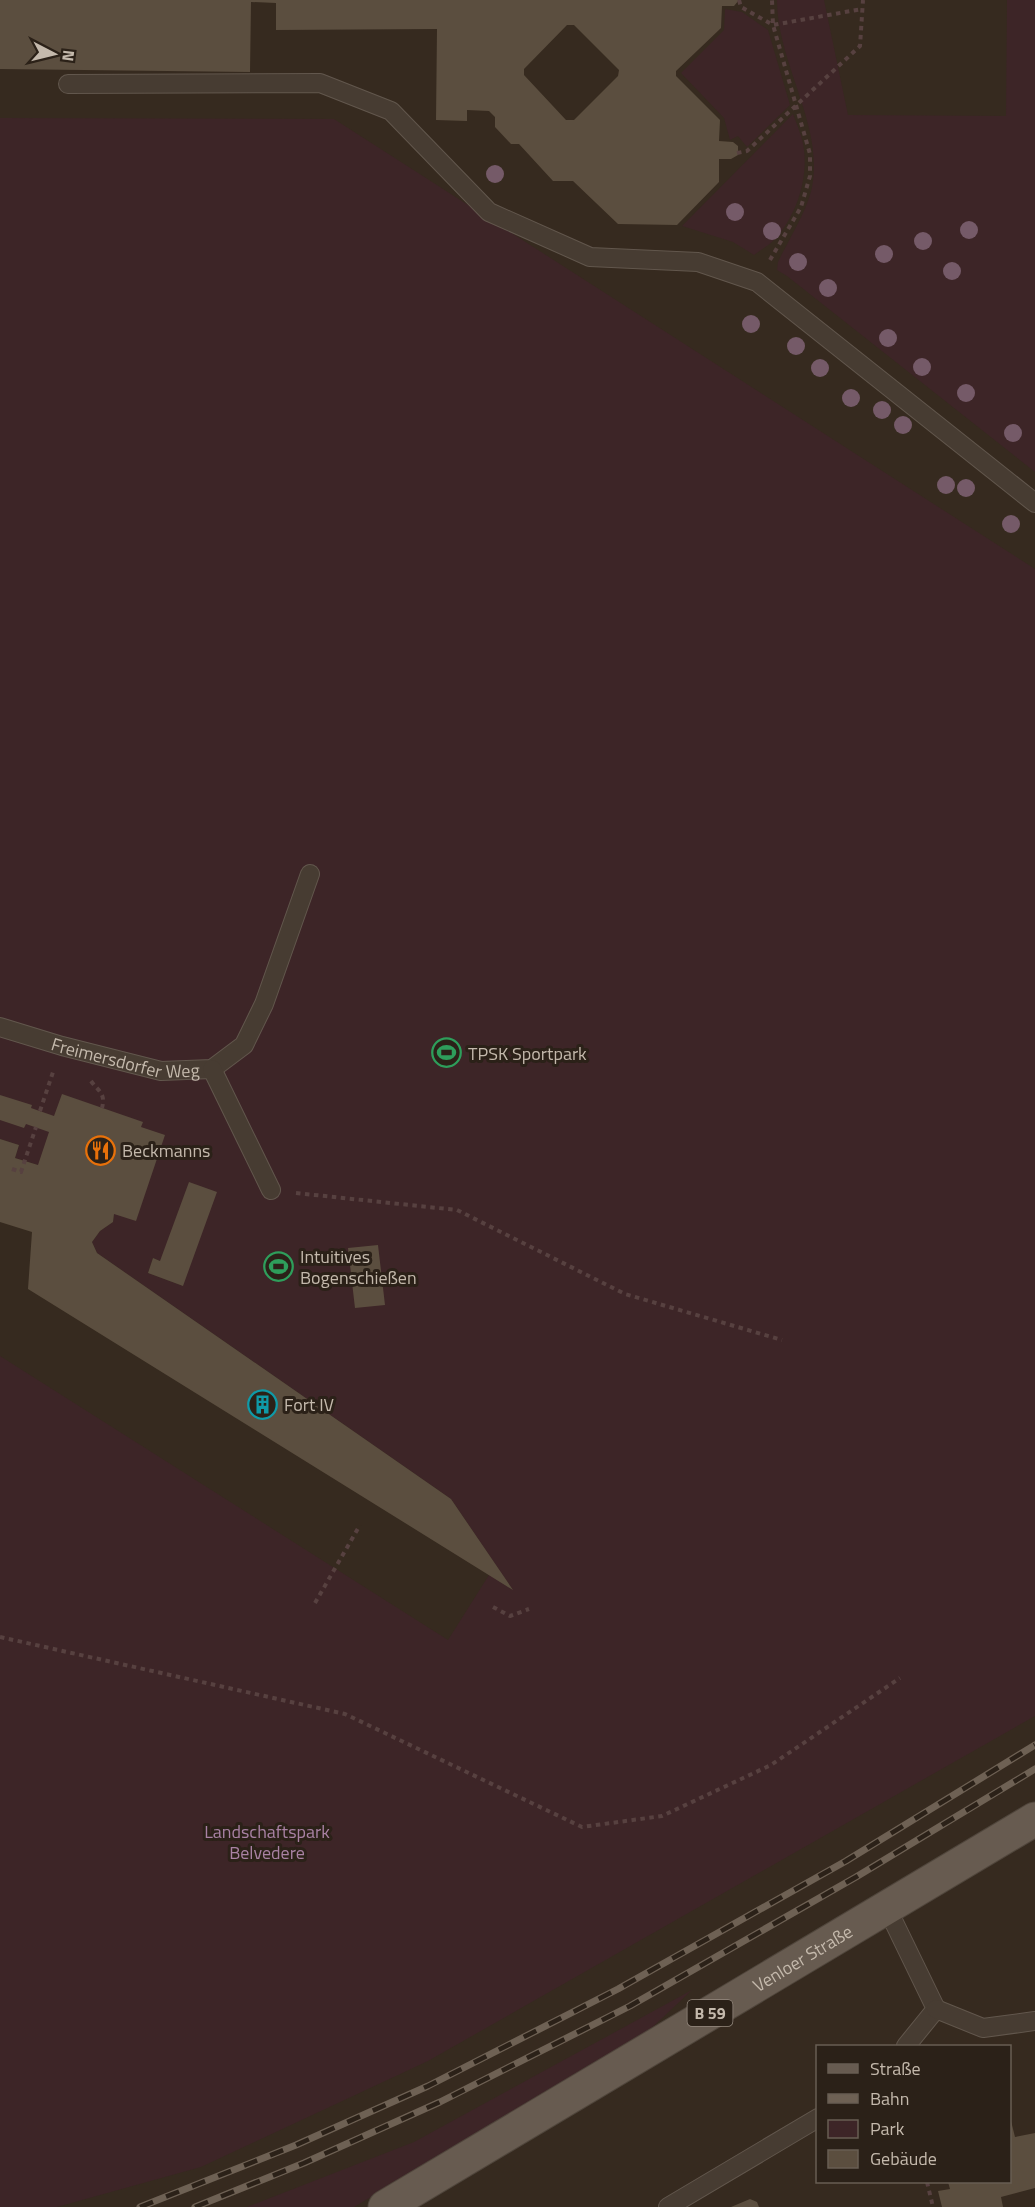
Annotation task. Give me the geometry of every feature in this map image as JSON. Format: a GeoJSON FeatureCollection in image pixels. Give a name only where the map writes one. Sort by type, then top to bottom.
{"type":"FeatureCollection","features":[{"type":"Feature","properties":{"kind":"main road","name":"Venloer Straße"},"geometry":{"type":"LineString","coordinates":[[385,2207],[1035,1819]]}},
{"type":"Feature","properties":{"kind":"lane"},"geometry":{"type":"LineString","coordinates":[[68,84],[320,83],[391,111],[489,212],[590,257],[698,262],[757,282],[1035,503]]}},
{"type":"Feature","properties":{"kind":"lane","name":"Freimersdorfer Weg"},"geometry":{"type":"LineString","coordinates":[[0,1027],[62,1046],[161,1071],[212,1069],[244,1044],[264,1004],[310,874]]}},
{"type":"Feature","properties":{"kind":"lane"},"geometry":{"type":"LineString","coordinates":[[212,1069],[271,1190]]}},
{"type":"Feature","properties":{"kind":"lane"},"geometry":{"type":"LineString","coordinates":[[886,1908],[936,2009],[983,2028],[1035,2021]]}},
{"type":"Feature","properties":{"kind":"lane"},"geometry":{"type":"LineString","coordinates":[[907,2045],[936,2009]]}},
{"type":"Feature","properties":{"kind":"lane"},"geometry":{"type":"LineString","coordinates":[[669,2207],[816,2119]]}},
{"type":"Feature","properties":{"kind":"path"},"geometry":{"type":"LineString","coordinates":[[739,0],[741,8],[773,26],[862,9]]}},
{"type":"Feature","properties":{"kind":"path"},"geometry":{"type":"LineString","coordinates":[[757,282],[801,207],[810,176],[810,154],[773,26],[772,0]]}},
{"type":"Feature","properties":{"kind":"path"},"geometry":{"type":"LineString","coordinates":[[738,153],[747,151],[860,46],[863,0]]}},
{"type":"Feature","properties":{"kind":"path"},"geometry":{"type":"LineString","coordinates":[[40,1111],[56,1065]]}},
{"type":"Feature","properties":{"kind":"path"},"geometry":{"type":"LineString","coordinates":[[91,1072],[92,1083],[103,1094],[102,1108]]}},
{"type":"Feature","properties":{"kind":"path"},"geometry":{"type":"LineString","coordinates":[[12,1169],[21,1172],[36,1127]]}},
{"type":"Feature","properties":{"kind":"path"},"geometry":{"type":"LineString","coordinates":[[271,1190],[456,1210],[625,1294],[782,1340]]}},
{"type":"Feature","properties":{"kind":"path"},"geometry":{"type":"LineString","coordinates":[[315,1604],[360,1525]]}},
{"type":"Feature","properties":{"kind":"path"},"geometry":{"type":"LineString","coordinates":[[493,1607],[510,1616],[529,1609]]}},
{"type":"Feature","properties":{"kind":"path"},"geometry":{"type":"LineString","coordinates":[[0,1637],[345,1714],[582,1827],[662,1816],[771,1765],[900,1678]]}},
{"type":"Feature","properties":{"kind":"path"},"geometry":{"type":"LineString","coordinates":[[927,2183],[933,2207]]}},
{"type":"Feature","properties":{"kind":"green space"},"geometry":{"type":"Polygon","coordinates":[[[777,0],[824,0],[848,115],[1006,116],[1007,0],[1035,0],[1035,472],[777,270],[778,262],[810,196],[814,164],[812,140],[784,47],[777,0]]]}},
{"type":"Feature","properties":{"kind":"green space"},"geometry":{"type":"Polygon","coordinates":[[[725,9],[742,12],[768,30],[790,105],[747,147],[738,136],[730,140],[724,118],[681,73],[724,30],[725,9]]]}},
{"type":"Feature","properties":{"kind":"green space"},"geometry":{"type":"Polygon","coordinates":[[[793,114],[803,145],[805,162],[802,187],[794,211],[773,241],[754,255],[733,242],[682,226],[793,114]]]}},
{"type":"Feature","properties":{"kind":"green space","name":"Landschaftspark Belvedere"},"geometry":{"type":"Polygon","coordinates":[[[0,118],[334,119],[1035,569],[1035,1716],[428,2061],[201,2167],[57,2207],[0,2207],[0,1356],[448,1640],[489,1575],[512,1589],[451,1499],[97,1253],[92,1242],[100,1231],[113,1222],[114,1214],[88,1206],[38,1165],[15,1158],[19,1145],[0,1139],[0,118]],[[153,1258],[148,1273],[183,1286],[160,1261],[153,1258]]]}},
{"type":"Feature","properties":{"kind":"green space"},"geometry":{"type":"Polygon","coordinates":[[[692,1990],[642,2037],[354,2207],[247,2207],[414,2142],[692,1990]]]}},
{"type":"Feature","properties":{"kind":"building"},"geometry":{"type":"Polygon","coordinates":[[[0,0],[739,0],[734,6],[722,6],[721,28],[676,71],[676,76],[720,120],[719,141],[733,142],[738,146],[738,155],[731,159],[719,159],[719,182],[677,225],[618,224],[573,181],[553,181],[519,144],[511,144],[495,127],[495,117],[489,111],[467,110],[467,121],[436,120],[437,29],[276,30],[276,3],[251,2],[250,72],[0,69],[0,0]],[[567,25],[524,69],[524,75],[566,120],[574,120],[618,76],[619,70],[574,25],[567,25]]]}},
{"type":"Feature","properties":{"kind":"building","name":"Fort IV"},"geometry":{"type":"Polygon","coordinates":[[[62,1094],[143,1122],[141,1127],[165,1135],[136,1221],[114,1214],[113,1222],[100,1231],[92,1242],[97,1253],[451,1499],[513,1590],[28,1289],[32,1232],[0,1222],[0,1139],[19,1145],[15,1158],[38,1165],[49,1132],[26,1124],[24,1128],[0,1120],[0,1095],[32,1105],[31,1108],[54,1116],[62,1094]]]}},
{"type":"Feature","properties":{"kind":"building"},"geometry":{"type":"Polygon","coordinates":[[[189,1182],[217,1192],[183,1286],[148,1273],[153,1258],[160,1261],[189,1182]]]}},
{"type":"Feature","properties":{"kind":"building"},"geometry":{"type":"Polygon","coordinates":[[[378,1245],[385,1305],[355,1308],[348,1248],[378,1245]]]}},
{"type":"Feature","properties":{"kind":"building"},"geometry":{"type":"Polygon","coordinates":[[[1011,2121],[1015,2137],[1035,2133],[1035,2188],[1001,2197],[1003,2207],[942,2207],[938,2191],[950,2189],[948,2183],[1011,2183],[1011,2121]]]}},
{"type":"Feature","properties":{"kind":"building"},"geometry":{"type":"Polygon","coordinates":[[[750,2199],[757,2202],[759,2207],[731,2207],[750,2199]]]}},
{"type":"Feature","properties":{"kind":"railway"},"geometry":{"type":"LineString","coordinates":[[140,2207],[296,2145],[428,2086],[618,1989],[846,1861],[1035,1745]]}},
{"type":"Feature","properties":{"kind":"railway"},"geometry":{"type":"LineString","coordinates":[[195,2207],[304,2163],[440,2102],[630,2006],[856,1877],[1035,1769]]}},
{"type":"Feature","properties":{"kind":"place","name":"TPSK Sportpark"},"geometry":{"type":"Point","coordinates":[447,1053]}},
{"type":"Feature","properties":{"kind":"place","name":"Beckmanns"},"geometry":{"type":"Point","coordinates":[101,1150]}},
{"type":"Feature","properties":{"kind":"place","name":"Intuitives Bogenschießen"},"geometry":{"type":"Point","coordinates":[279,1266]}},
{"type":"Feature","properties":{"kind":"place","name":"Fort IV"},"geometry":{"type":"Point","coordinates":[263,1404]}}]}
